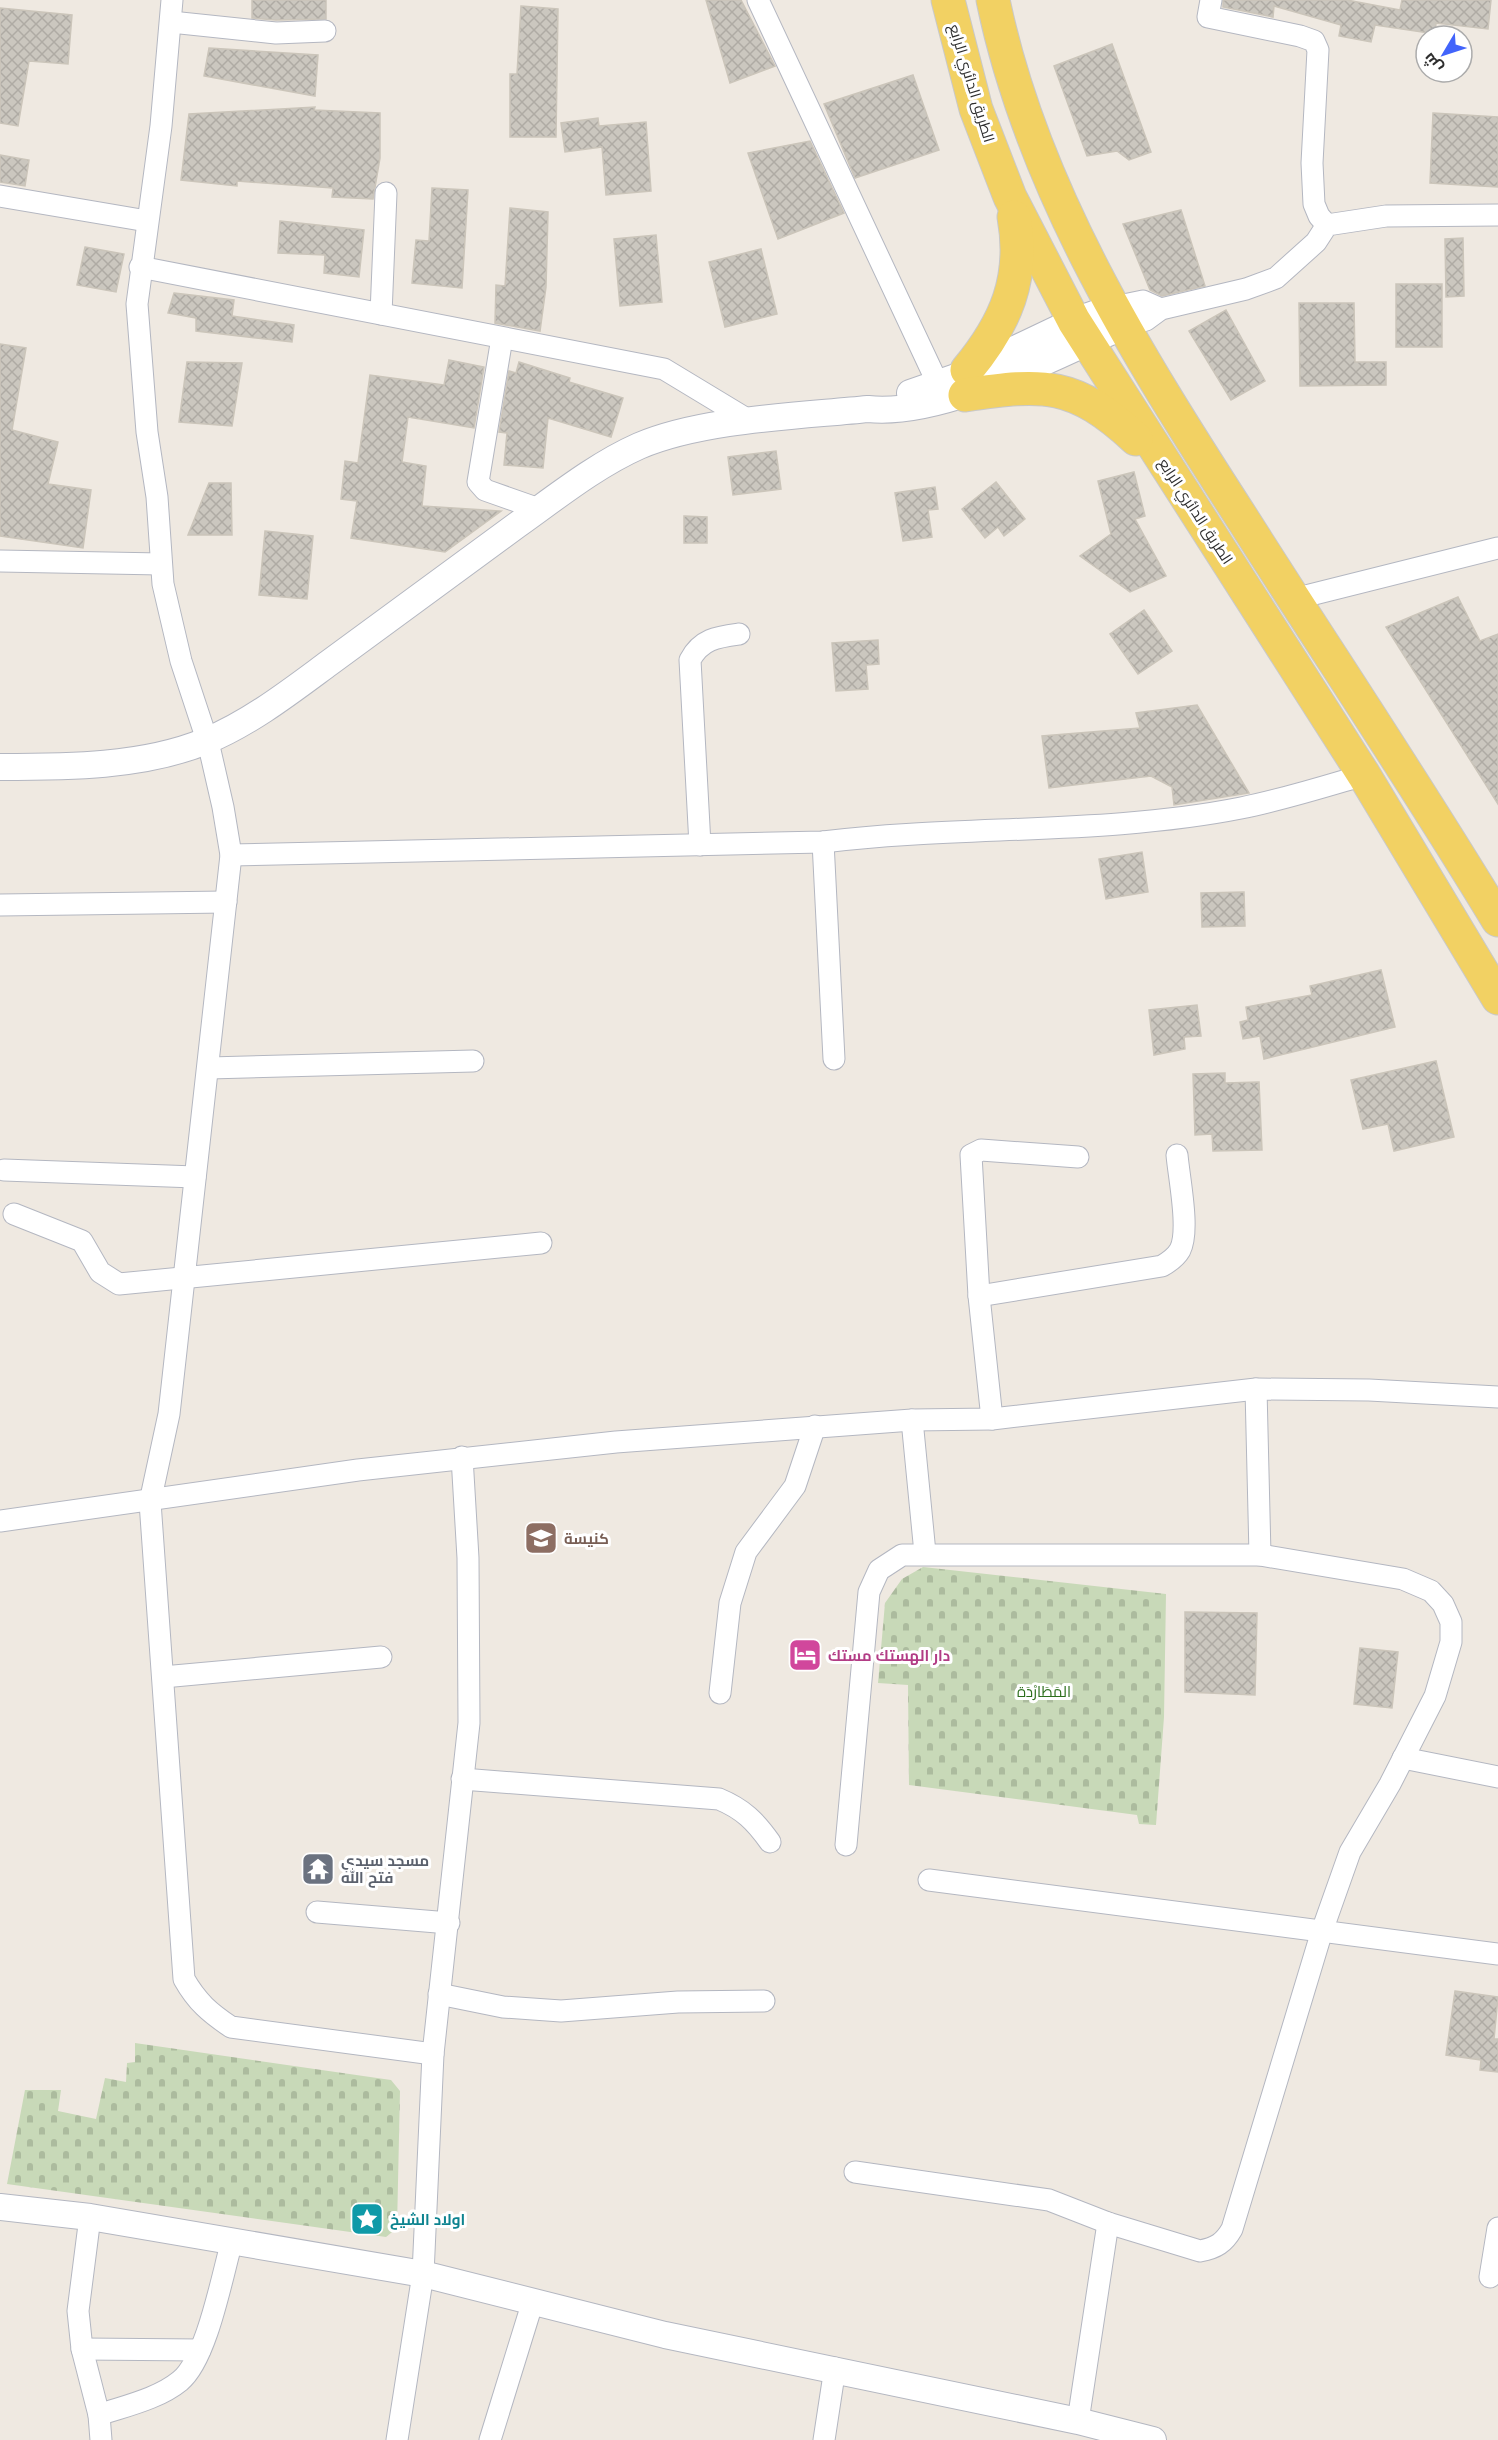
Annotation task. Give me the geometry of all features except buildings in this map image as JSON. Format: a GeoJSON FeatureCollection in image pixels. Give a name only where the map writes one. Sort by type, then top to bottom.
{"type":"FeatureCollection","features":[{"type":"Feature","properties":{"kind":"main road","name":"الطريق الدائري الرابع"},"geometry":{"type":"LineString","coordinates":[[948,0],[976,109],[1010,197],[1080,332],[1364,775],[1498,998]]}},
{"type":"Feature","properties":{"kind":"main road"},"geometry":{"type":"LineString","coordinates":[[993,0],[1018,96],[1057,195],[1119,317],[1185,431],[1498,920]]}},
{"type":"Feature","properties":{"kind":"main road"},"geometry":{"type":"LineString","coordinates":[[957,383],[999,325],[1013,292],[1019,246],[1010,197]]}},
{"type":"Feature","properties":{"kind":"main road"},"geometry":{"type":"LineString","coordinates":[[957,383],[1067,392],[1104,411],[1171,473]]}},
{"type":"Feature","properties":{"kind":"street"},"geometry":{"type":"LineString","coordinates":[[172,0],[161,126],[140,267],[137,304],[163,584],[181,661],[207,741],[224,807],[231,855],[169,1414],[150,1502],[184,1979],[195,2000],[206,2011],[231,2027],[433,2054]]}},
{"type":"Feature","properties":{"kind":"street"},"geometry":{"type":"LineString","coordinates":[[758,0],[957,383]]}},
{"type":"Feature","properties":{"kind":"street"},"geometry":{"type":"LineString","coordinates":[[1211,0],[1208,17],[1314,41],[1318,50],[1312,163],[1314,194],[1319,216],[1328,225]]}},
{"type":"Feature","properties":{"kind":"street"},"geometry":{"type":"LineString","coordinates":[[171,22],[276,33],[324,31]]}},
{"type":"Feature","properties":{"kind":"street"},"geometry":{"type":"LineString","coordinates":[[381,314],[386,193]]}},
{"type":"Feature","properties":{"kind":"street"},"geometry":{"type":"LineString","coordinates":[[0,196],[147,221]]}},
{"type":"Feature","properties":{"kind":"street"},"geometry":{"type":"LineString","coordinates":[[0,767],[126,760],[173,752],[207,741],[253,716],[310,677],[539,509],[615,459],[660,437],[750,421],[868,409],[888,411],[1119,317],[1146,320],[1161,309],[1246,290],[1276,278],[1316,242],[1328,225],[1386,216],[1498,215]]}},
{"type":"Feature","properties":{"kind":"street"},"geometry":{"type":"LineString","coordinates":[[140,267],[664,369],[750,421]]}},
{"type":"Feature","properties":{"kind":"street"},"geometry":{"type":"LineString","coordinates":[[502,338],[478,482],[485,490],[539,509]]}},
{"type":"Feature","properties":{"kind":"street"},"geometry":{"type":"LineString","coordinates":[[1294,599],[1498,548]]}},
{"type":"Feature","properties":{"kind":"street"},"geometry":{"type":"LineString","coordinates":[[0,561],[161,564]]}},
{"type":"Feature","properties":{"kind":"street"},"geometry":{"type":"LineString","coordinates":[[700,845],[690,660],[695,649],[711,638],[739,634]]}},
{"type":"Feature","properties":{"kind":"street"},"geometry":{"type":"LineString","coordinates":[[231,855],[823,842],[884,834],[1052,828],[1240,809],[1364,775]]}},
{"type":"Feature","properties":{"kind":"street"},"geometry":{"type":"LineString","coordinates":[[823,842],[834,1059]]}},
{"type":"Feature","properties":{"kind":"street"},"geometry":{"type":"LineString","coordinates":[[0,905],[226,902]]}},
{"type":"Feature","properties":{"kind":"street"},"geometry":{"type":"LineString","coordinates":[[209,1068],[473,1061]]}},
{"type":"Feature","properties":{"kind":"street"},"geometry":{"type":"LineString","coordinates":[[992,1419],[979,1296],[971,1155],[981,1150],[1078,1157]]}},
{"type":"Feature","properties":{"kind":"street"},"geometry":{"type":"LineString","coordinates":[[979,1296],[1162,1266],[1173,1259],[1181,1249],[1184,1235],[1177,1155]]}},
{"type":"Feature","properties":{"kind":"street"},"geometry":{"type":"LineString","coordinates":[[4,1170],[195,1177]]}},
{"type":"Feature","properties":{"kind":"street"},"geometry":{"type":"LineString","coordinates":[[14,1214],[82,1240],[100,1272],[119,1284],[541,1243]]}},
{"type":"Feature","properties":{"kind":"street"},"geometry":{"type":"LineString","coordinates":[[0,1521],[462,1457],[815,1426],[912,1420],[992,1419],[1256,1389],[1369,1390],[1498,1397]]}},
{"type":"Feature","properties":{"kind":"street"},"geometry":{"type":"LineString","coordinates":[[1256,1389],[1260,1555]]}},
{"type":"Feature","properties":{"kind":"street"},"geometry":{"type":"LineString","coordinates":[[912,1420],[925,1553]]}},
{"type":"Feature","properties":{"kind":"street"},"geometry":{"type":"LineString","coordinates":[[720,1694],[730,1603],[746,1552],[795,1486],[815,1426]]}},
{"type":"Feature","properties":{"kind":"street"},"geometry":{"type":"LineString","coordinates":[[397,2440],[423,2274],[433,2054],[449,1923],[451,1870],[469,1723],[468,1558],[462,1457]]}},
{"type":"Feature","properties":{"kind":"street"},"geometry":{"type":"LineString","coordinates":[[846,1845],[868,1592],[879,1570],[902,1555],[925,1553],[1260,1555],[1403,1579],[1431,1591],[1443,1604],[1451,1622],[1451,1642],[1435,1696],[1350,1852],[1322,1931],[1232,2229],[1225,2241],[1214,2248],[1200,2252],[1108,2223],[1049,2199],[855,2172]]}},
{"type":"Feature","properties":{"kind":"street"},"geometry":{"type":"LineString","coordinates":[[163,1677],[381,1657]]}},
{"type":"Feature","properties":{"kind":"street"},"geometry":{"type":"LineString","coordinates":[[1403,1758],[1498,1777]]}},
{"type":"Feature","properties":{"kind":"street"},"geometry":{"type":"LineString","coordinates":[[462,1779],[718,1799],[736,1806],[755,1820],[770,1842]]}},
{"type":"Feature","properties":{"kind":"street"},"geometry":{"type":"LineString","coordinates":[[929,1880],[1498,1954]]}},
{"type":"Feature","properties":{"kind":"street"},"geometry":{"type":"LineString","coordinates":[[317,1912],[449,1923]]}},
{"type":"Feature","properties":{"kind":"street"},"geometry":{"type":"LineString","coordinates":[[439,1994],[503,2007],[561,2011],[678,2002],[764,2001]]}},
{"type":"Feature","properties":{"kind":"street"},"geometry":{"type":"LineString","coordinates":[[0,2207],[90,2217],[423,2274],[665,2335],[835,2368],[1078,2421],[1108,2434],[1153,2440]]}},
{"type":"Feature","properties":{"kind":"street"},"geometry":{"type":"LineString","coordinates":[[90,2217],[78,2312],[82,2349],[99,2415],[101,2440]]}},
{"type":"Feature","properties":{"kind":"street"},"geometry":{"type":"LineString","coordinates":[[1078,2421],[1108,2223]]}},
{"type":"Feature","properties":{"kind":"street"},"geometry":{"type":"LineString","coordinates":[[1490,2277],[1498,2228]]}},
{"type":"Feature","properties":{"kind":"street"},"geometry":{"type":"LineString","coordinates":[[99,2415],[161,2393],[181,2381],[195,2363],[232,2241]]}},
{"type":"Feature","properties":{"kind":"street"},"geometry":{"type":"LineString","coordinates":[[490,2440],[533,2301]]}},
{"type":"Feature","properties":{"kind":"street"},"geometry":{"type":"LineString","coordinates":[[82,2349],[200,2350]]}},
{"type":"Feature","properties":{"kind":"street"},"geometry":{"type":"LineString","coordinates":[[824,2440],[835,2368]]}},
{"type":"Feature","properties":{"kind":"green space","name":"المَطَارْدَة"},"geometry":{"type":"Polygon","coordinates":[[[923,1567],[1166,1594],[1164,1717],[1156,1825],[1139,1824],[1137,1815],[909,1785],[908,1685],[878,1683],[885,1603],[902,1579],[923,1567]]]}},
{"type":"Feature","properties":{"kind":"green space"},"geometry":{"type":"Polygon","coordinates":[[[135,2043],[391,2080],[400,2091],[397,2228],[386,2237],[7,2184],[25,2090],[61,2090],[58,2111],[96,2119],[105,2078],[126,2082],[127,2063],[135,2062],[135,2043]]]}},
{"type":"Feature","properties":{"kind":"place","name":"كنيسة"},"geometry":{"type":"Point","coordinates":[541,1538]}},
{"type":"Feature","properties":{"kind":"place","name":"دار الهستك مستك"},"geometry":{"type":"Point","coordinates":[805,1655]}},
{"type":"Feature","properties":{"kind":"place","name":"مسجد سيدي فتح الله"},"geometry":{"type":"Point","coordinates":[318,1869]}},
{"type":"Feature","properties":{"kind":"place","name":"اولاد الشيخ"},"geometry":{"type":"Point","coordinates":[367,2219]}}]}
